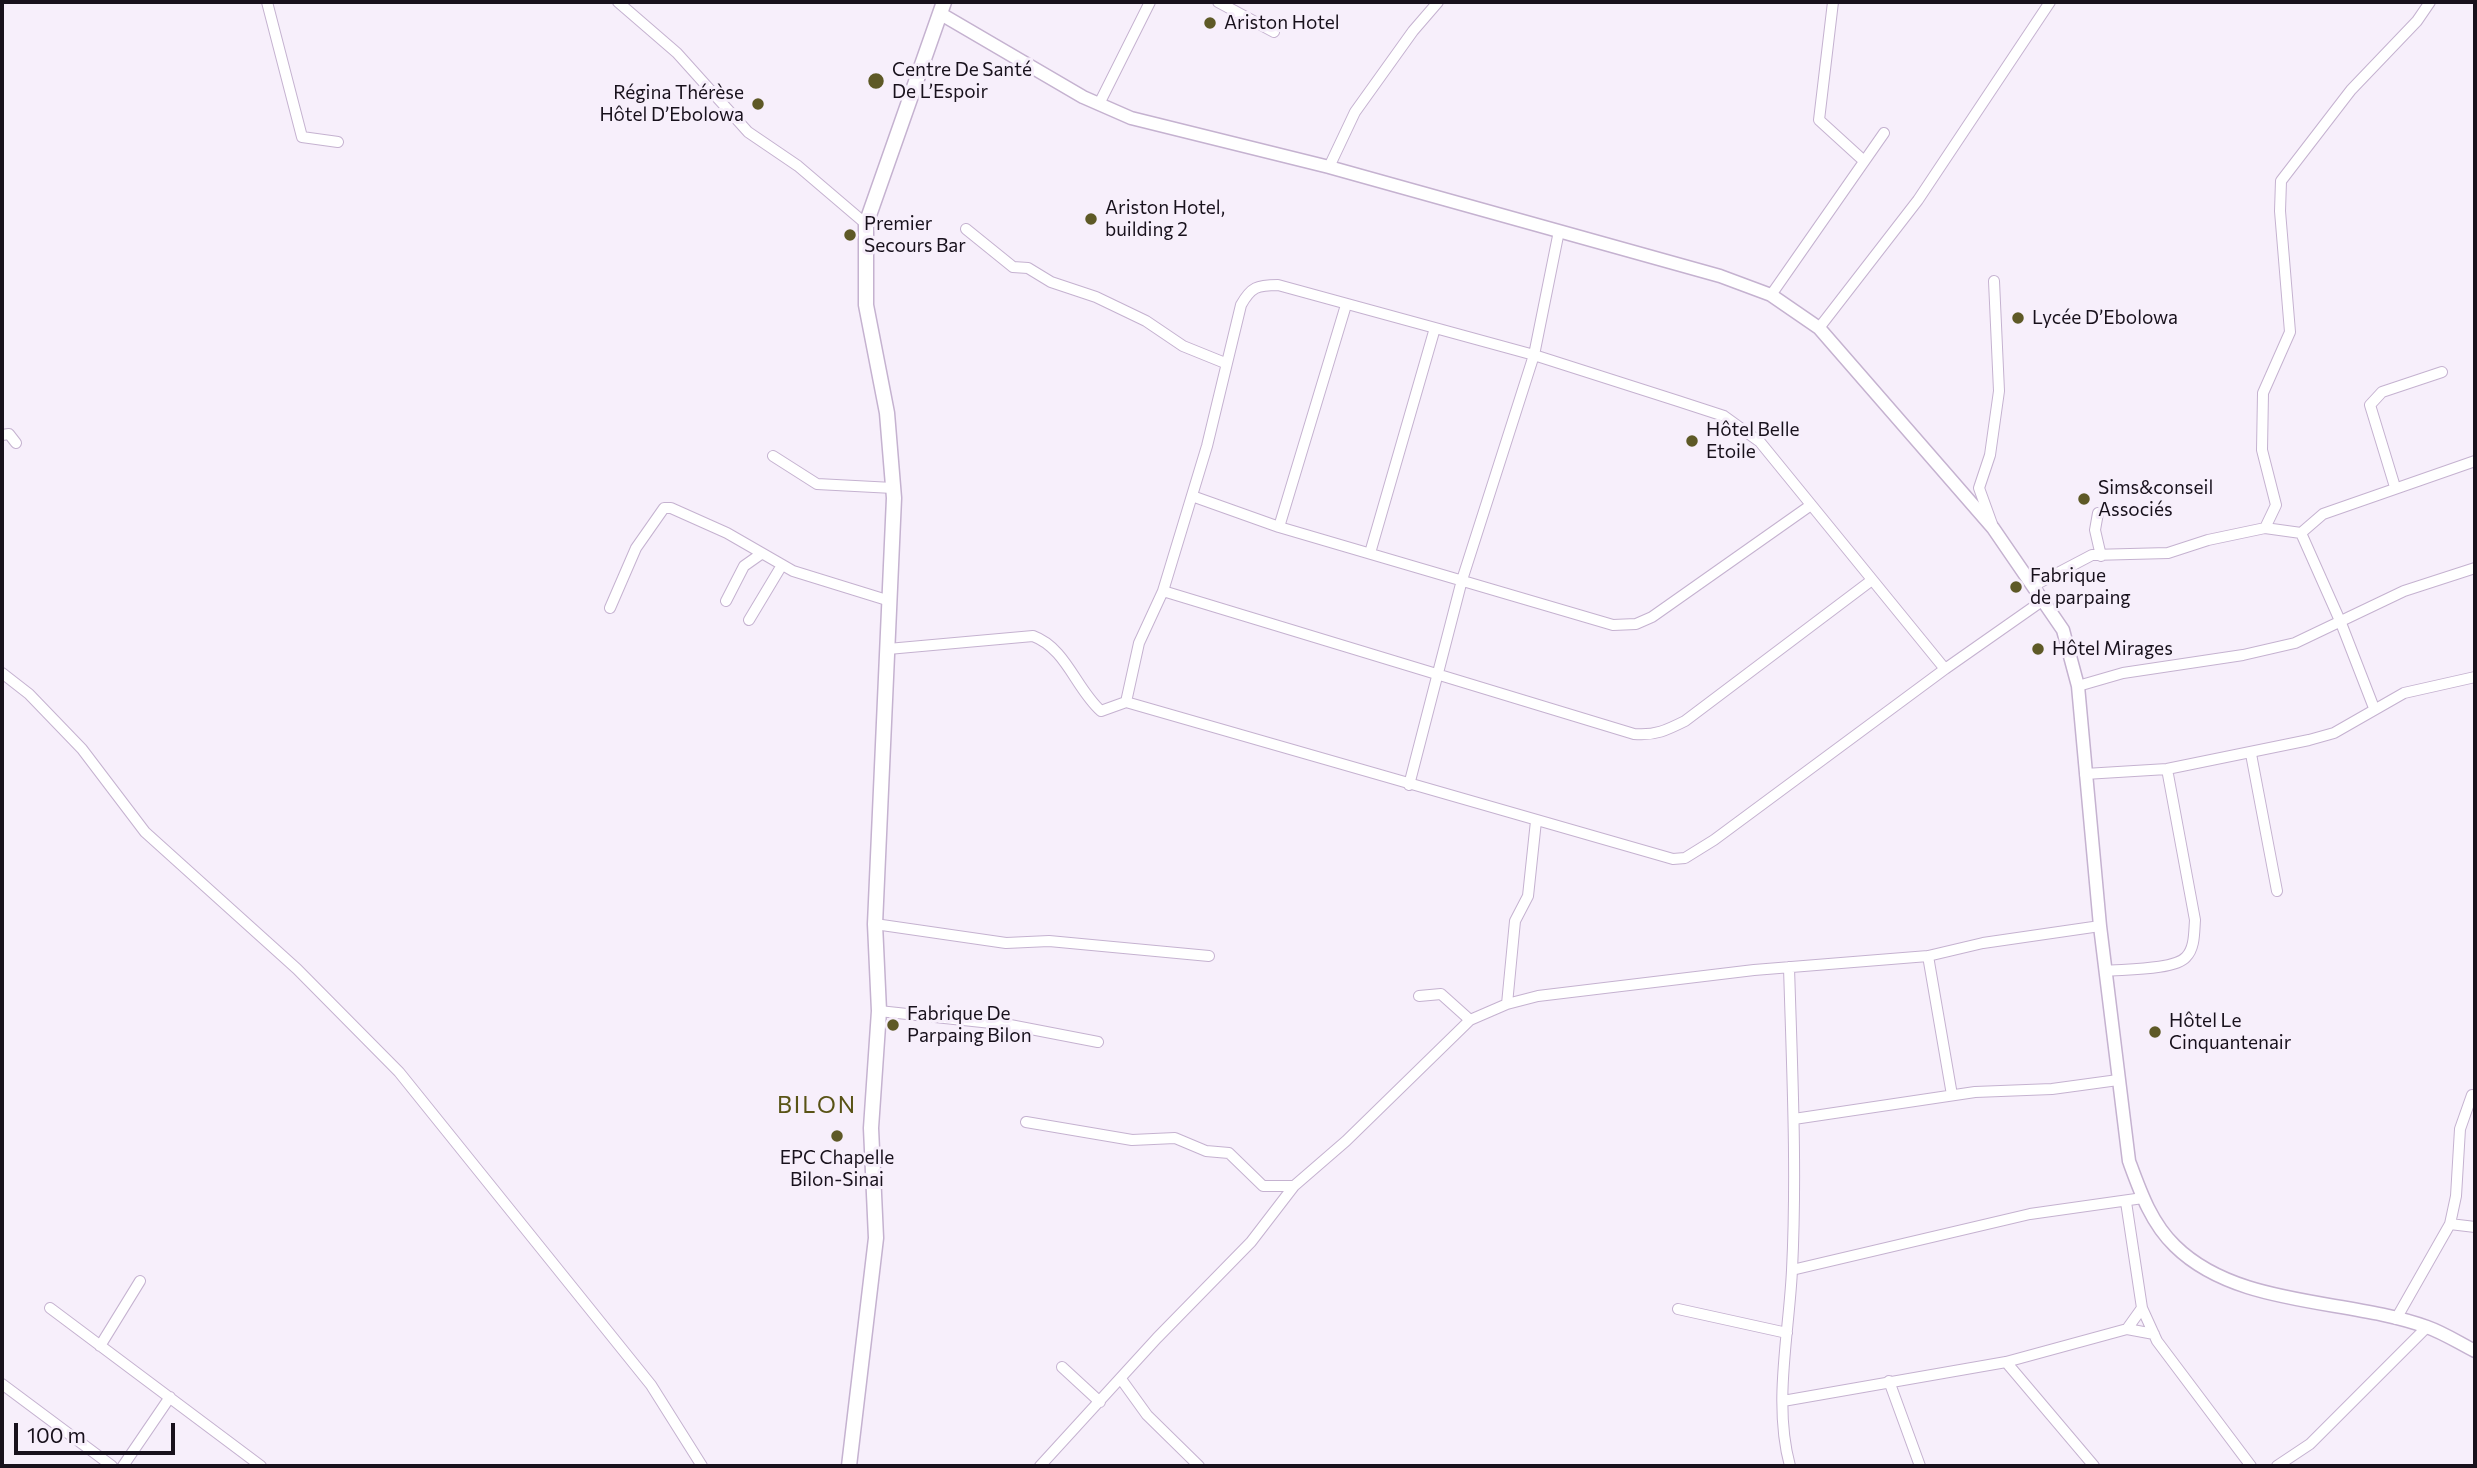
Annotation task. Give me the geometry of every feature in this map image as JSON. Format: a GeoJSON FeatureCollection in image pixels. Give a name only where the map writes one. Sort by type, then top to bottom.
{"type":"FeatureCollection","features":[{"type":"Feature","properties":{"kind":"main road"},"geometry":{"type":"LineString","coordinates":[[849,1466],[876,1238],[871,1128],[879,1011],[875,925],[893,488],[887,413],[866,304],[866,224],[879,179],[942,8]]}},
{"type":"Feature","properties":{"kind":"street"},"geometry":{"type":"LineString","coordinates":[[267,2],[302,137],[338,142]]}},
{"type":"Feature","properties":{"kind":"street"},"geometry":{"type":"LineString","coordinates":[[618,2],[677,53],[748,132],[799,166],[866,224]]}},
{"type":"Feature","properties":{"kind":"street"},"geometry":{"type":"LineString","coordinates":[[1100,104],[1150,2]]}},
{"type":"Feature","properties":{"kind":"street"},"geometry":{"type":"LineString","coordinates":[[1218,2],[1274,32]]}},
{"type":"Feature","properties":{"kind":"street"},"geometry":{"type":"LineString","coordinates":[[1329,167],[1355,111],[1438,2]]}},
{"type":"Feature","properties":{"kind":"street"},"geometry":{"type":"LineString","coordinates":[[1833,2],[1819,120],[1864,161]]}},
{"type":"Feature","properties":{"kind":"street"},"geometry":{"type":"LineString","coordinates":[[1819,328],[1918,200],[2049,2]]}},
{"type":"Feature","properties":{"kind":"street"},"geometry":{"type":"LineString","coordinates":[[2265,528],[2276,505],[2262,450],[2263,393],[2290,332],[2280,211],[2281,181],[2351,90],[2417,21],[2430,2]]}},
{"type":"Feature","properties":{"kind":"street"},"geometry":{"type":"LineString","coordinates":[[942,8],[1100,104],[1131,118],[1329,167],[1720,276],[1771,295],[1819,328],[1993,528],[2063,630],[2078,686],[2100,926],[2129,1161],[2143,1198],[2172,1243],[2202,1266],[2252,1288],[2427,1327],[2475,1351]]}},
{"type":"Feature","properties":{"kind":"street"},"geometry":{"type":"LineString","coordinates":[[1771,295],[1884,134]]}},
{"type":"Feature","properties":{"kind":"street"},"geometry":{"type":"LineString","coordinates":[[966,229],[1013,267],[1028,268],[1051,282],[1096,297],[1146,321],[1183,346],[1225,363]]}},
{"type":"Feature","properties":{"kind":"street"},"geometry":{"type":"LineString","coordinates":[[1409,785],[1436,672],[1462,580],[1534,355],[1559,231]]}},
{"type":"Feature","properties":{"kind":"street"},"geometry":{"type":"LineString","coordinates":[[1993,528],[1979,488],[1990,455],[1999,391],[1994,281]]}},
{"type":"Feature","properties":{"kind":"street"},"geometry":{"type":"LineString","coordinates":[[1126,702],[1139,643],[1163,592],[1207,446],[1241,305],[1249,290],[1257,285],[1278,285],[1534,355],[1724,416],[1760,442],[1945,668]]}},
{"type":"Feature","properties":{"kind":"street"},"geometry":{"type":"LineString","coordinates":[[1279,527],[1346,305]]}},
{"type":"Feature","properties":{"kind":"street"},"geometry":{"type":"LineString","coordinates":[[1370,553],[1435,328]]}},
{"type":"Feature","properties":{"kind":"street"},"geometry":{"type":"LineString","coordinates":[[2395,486],[2370,405],[2382,392],[2442,372]]}},
{"type":"Feature","properties":{"kind":"street"},"geometry":{"type":"LineString","coordinates":[[2,435],[9,434],[16,443]]}},
{"type":"Feature","properties":{"kind":"street"},"geometry":{"type":"LineString","coordinates":[[773,456],[817,484],[893,488]]}},
{"type":"Feature","properties":{"kind":"street"},"geometry":{"type":"LineString","coordinates":[[2301,533],[2323,513],[2395,486],[2475,461]]}},
{"type":"Feature","properties":{"kind":"street"},"geometry":{"type":"LineString","coordinates":[[1192,496],[1279,527],[1613,625],[1636,624],[1680,598],[1811,505]]}},
{"type":"Feature","properties":{"kind":"street"},"geometry":{"type":"LineString","coordinates":[[610,608],[636,548],[664,508],[671,508],[707,524],[782,565],[824,583],[890,601]]}},
{"type":"Feature","properties":{"kind":"street"},"geometry":{"type":"LineString","coordinates":[[2098,513],[2095,530],[2101,556]]}},
{"type":"Feature","properties":{"kind":"street"},"geometry":{"type":"LineString","coordinates":[[2033,586],[2092,555],[2168,553],[2208,540],[2265,528],[2301,533]]}},
{"type":"Feature","properties":{"kind":"street"},"geometry":{"type":"LineString","coordinates":[[2301,533],[2341,622],[2374,708]]}},
{"type":"Feature","properties":{"kind":"street"},"geometry":{"type":"LineString","coordinates":[[726,601],[744,566],[761,554]]}},
{"type":"Feature","properties":{"kind":"street"},"geometry":{"type":"LineString","coordinates":[[749,620],[782,565]]}},
{"type":"Feature","properties":{"kind":"street"},"geometry":{"type":"LineString","coordinates":[[2078,686],[2123,673],[2243,655],[2295,643],[2404,591],[2475,568]]}},
{"type":"Feature","properties":{"kind":"street"},"geometry":{"type":"LineString","coordinates":[[1163,592],[1436,672],[1634,734],[1650,735],[1664,732],[1685,721],[1872,580]]}},
{"type":"Feature","properties":{"kind":"street"},"geometry":{"type":"LineString","coordinates":[[888,649],[1033,636],[1041,639],[1066,663],[1101,711],[1126,702],[1663,857],[1685,858],[1714,840],[1945,668],[2042,601]]}},
{"type":"Feature","properties":{"kind":"street"},"geometry":{"type":"LineString","coordinates":[[2,673],[29,694],[82,749],[145,832],[298,968],[399,1072],[650,1385],[702,1466]]}},
{"type":"Feature","properties":{"kind":"street"},"geometry":{"type":"LineString","coordinates":[[2085,774],[2167,769],[2251,754],[2334,733],[2404,693],[2475,677]]}},
{"type":"Feature","properties":{"kind":"street"},"geometry":{"type":"LineString","coordinates":[[2251,754],[2277,891]]}},
{"type":"Feature","properties":{"kind":"street"},"geometry":{"type":"LineString","coordinates":[[2105,971],[2177,965],[2187,957],[2193,945],[2194,920],[2167,769]]}},
{"type":"Feature","properties":{"kind":"street"},"geometry":{"type":"LineString","coordinates":[[1507,1004],[1516,921],[1528,896],[1536,821]]}},
{"type":"Feature","properties":{"kind":"street"},"geometry":{"type":"LineString","coordinates":[[875,925],[1006,943],[1049,941],[1209,956]]}},
{"type":"Feature","properties":{"kind":"street"},"geometry":{"type":"LineString","coordinates":[[1040,1466],[1251,1242],[1294,1186],[1346,1141],[1471,1020],[1507,1004],[1538,996],[1599,988],[1653,985],[1789,967],[1928,956],[1983,943],[2100,926]]}},
{"type":"Feature","properties":{"kind":"street"},"geometry":{"type":"LineString","coordinates":[[1928,956],[1952,1095]]}},
{"type":"Feature","properties":{"kind":"street"},"geometry":{"type":"LineString","coordinates":[[1789,967],[1794,1119],[1792,1270],[1783,1401],[1785,1447],[1790,1466]]}},
{"type":"Feature","properties":{"kind":"street"},"geometry":{"type":"LineString","coordinates":[[1419,996],[1441,994],[1471,1020]]}},
{"type":"Feature","properties":{"kind":"street"},"geometry":{"type":"LineString","coordinates":[[879,1011],[1010,1025],[1098,1042]]}},
{"type":"Feature","properties":{"kind":"street"},"geometry":{"type":"LineString","coordinates":[[1794,1119],[1952,1095],[2052,1089],[2118,1080]]}},
{"type":"Feature","properties":{"kind":"street"},"geometry":{"type":"LineString","coordinates":[[2396,1318],[2450,1224],[2456,1196],[2459,1129],[2472,1095]]}},
{"type":"Feature","properties":{"kind":"street"},"geometry":{"type":"LineString","coordinates":[[1026,1122],[1132,1140],[1175,1139],[1206,1151],[1229,1153],[1263,1186],[1294,1186]]}},
{"type":"Feature","properties":{"kind":"street"},"geometry":{"type":"LineString","coordinates":[[1792,1270],[2030,1214],[2143,1198]]}},
{"type":"Feature","properties":{"kind":"street"},"geometry":{"type":"LineString","coordinates":[[2126,1202],[2142,1308],[2154,1334],[2251,1466]]}},
{"type":"Feature","properties":{"kind":"street"},"geometry":{"type":"LineString","coordinates":[[2450,1224],[2475,1227]]}},
{"type":"Feature","properties":{"kind":"street"},"geometry":{"type":"LineString","coordinates":[[100,1346],[139,1281]]}},
{"type":"Feature","properties":{"kind":"street"},"geometry":{"type":"LineString","coordinates":[[50,1308],[259,1466]]}},
{"type":"Feature","properties":{"kind":"street"},"geometry":{"type":"LineString","coordinates":[[2127,1329],[2142,1308]]}},
{"type":"Feature","properties":{"kind":"street"},"geometry":{"type":"LineString","coordinates":[[1678,1309],[1787,1333]]}},
{"type":"Feature","properties":{"kind":"street"},"geometry":{"type":"LineString","coordinates":[[2277,1466],[2310,1444],[2427,1327]]}},
{"type":"Feature","properties":{"kind":"street"},"geometry":{"type":"LineString","coordinates":[[1783,1401],[2006,1362],[2127,1329],[2154,1334]]}},
{"type":"Feature","properties":{"kind":"street"},"geometry":{"type":"LineString","coordinates":[[2006,1362],[2094,1466]]}},
{"type":"Feature","properties":{"kind":"street"},"geometry":{"type":"LineString","coordinates":[[1062,1367],[1100,1402]]}},
{"type":"Feature","properties":{"kind":"street"},"geometry":{"type":"LineString","coordinates":[[1121,1379],[1147,1415],[1199,1466]]}},
{"type":"Feature","properties":{"kind":"street"},"geometry":{"type":"LineString","coordinates":[[1889,1381],[1920,1466]]}},
{"type":"Feature","properties":{"kind":"street"},"geometry":{"type":"LineString","coordinates":[[2,1384],[112,1466]]}},
{"type":"Feature","properties":{"kind":"street"},"geometry":{"type":"LineString","coordinates":[[123,1466],[170,1397]]}},
{"type":"Feature","properties":{"kind":"place","name":"Ariston Hotel"},"geometry":{"type":"Point","coordinates":[1210,23]}},
{"type":"Feature","properties":{"kind":"place","name":"Centre De Santé De L’Espoir"},"geometry":{"type":"Point","coordinates":[876,81]}},
{"type":"Feature","properties":{"kind":"place","name":"Régina Thérèse Hôtel D’Ebolowa"},"geometry":{"type":"Point","coordinates":[758,104]}},
{"type":"Feature","properties":{"kind":"place","name":"Ariston Hotel, building 2"},"geometry":{"type":"Point","coordinates":[1091,219]}},
{"type":"Feature","properties":{"kind":"place","name":"Premier Secours Bar"},"geometry":{"type":"Point","coordinates":[850,235]}},
{"type":"Feature","properties":{"kind":"place","name":"Lycée D’Ebolowa"},"geometry":{"type":"Point","coordinates":[2018,318]}},
{"type":"Feature","properties":{"kind":"place","name":"Hôtel Belle Etoile"},"geometry":{"type":"Point","coordinates":[1692,441]}},
{"type":"Feature","properties":{"kind":"place","name":"Sims&conseil Associés"},"geometry":{"type":"Point","coordinates":[2084,499]}},
{"type":"Feature","properties":{"kind":"place","name":"Fabrique de parpaing"},"geometry":{"type":"Point","coordinates":[2016,587]}},
{"type":"Feature","properties":{"kind":"place","name":"Hôtel Mirages"},"geometry":{"type":"Point","coordinates":[2038,649]}},
{"type":"Feature","properties":{"kind":"place","name":"Fabrique De Parpaing Bilon"},"geometry":{"type":"Point","coordinates":[893,1025]}},
{"type":"Feature","properties":{"kind":"place","name":"Hôtel Le Cinquantenair"},"geometry":{"type":"Point","coordinates":[2155,1032]}},
{"type":"Feature","properties":{"kind":"place","name":"EPC Chapelle Bilon-Sinai"},"geometry":{"type":"Point","coordinates":[837,1136]}},
{"type":"Feature","properties":{"kind":"district","name":"BILON"},"geometry":{"type":"Point","coordinates":[817,1105]}}]}
